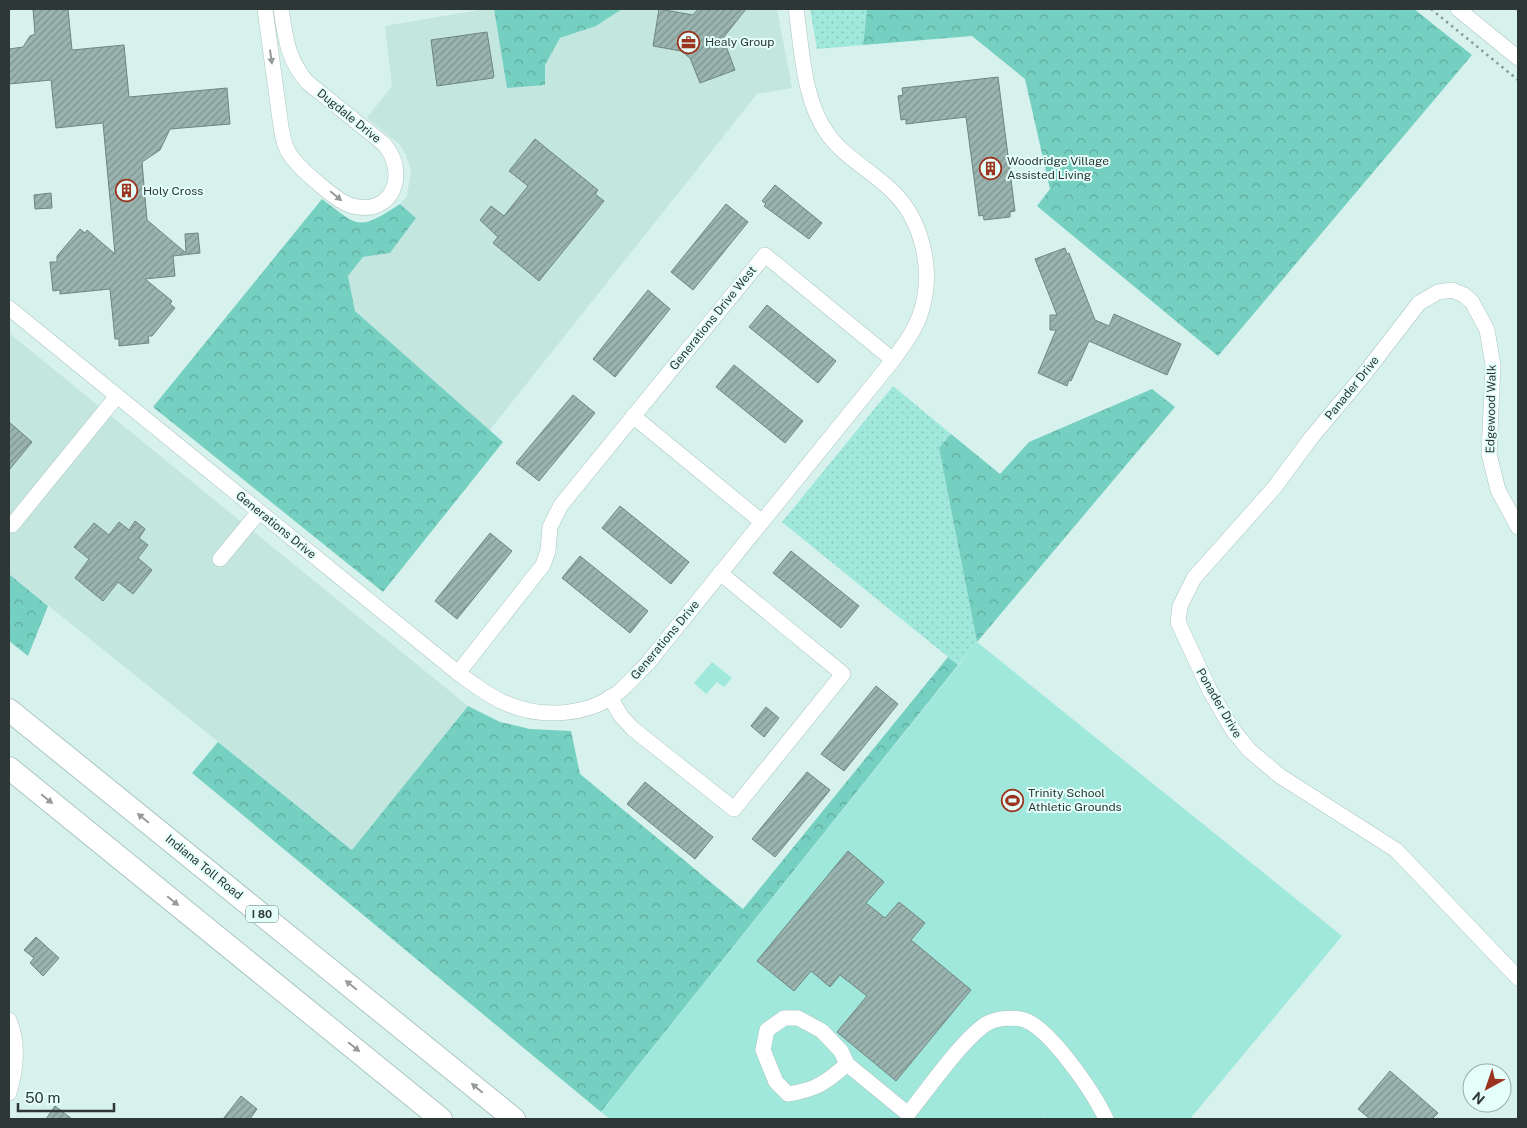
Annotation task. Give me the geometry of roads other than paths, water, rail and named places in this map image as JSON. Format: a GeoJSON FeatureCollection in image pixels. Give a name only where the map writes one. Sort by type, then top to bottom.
{"type":"FeatureCollection","features":[{"type":"Feature","properties":{"kind":"highway","name":"Indiana Toll Road"},"geometry":{"type":"LineString","coordinates":[[9,710],[514,1119]]}},
{"type":"Feature","properties":{"kind":"highway"},"geometry":{"type":"LineString","coordinates":[[9,768],[442,1119]]}},
{"type":"Feature","properties":{"kind":"street","name":"Dugdale Drive"},"geometry":{"type":"LineString","coordinates":[[265,9],[281,127],[284,143],[290,155],[298,165],[345,204],[365,207],[376,205],[385,199],[396,184],[396,168],[392,153],[384,144],[307,82],[297,70],[288,49],[281,9]]}},
{"type":"Feature","properties":{"kind":"street","name":"Generations Drive"},"geometry":{"type":"LineString","coordinates":[[9,308],[458,673],[503,702],[522,709],[568,713],[610,697],[647,664],[910,338],[924,302],[926,282],[922,243],[916,226],[905,206],[891,190],[844,152],[827,134],[811,95],[796,9]]}},
{"type":"Feature","properties":{"kind":"street"},"geometry":{"type":"LineString","coordinates":[[1458,9],[1518,58]]}},
{"type":"Feature","properties":{"kind":"street","name":"Generations Drive West"},"geometry":{"type":"LineString","coordinates":[[458,673],[543,565],[548,551],[550,527],[561,505],[765,255],[893,360]]}},
{"type":"Feature","properties":{"kind":"street","name":"Edgewood Walk"},"geometry":{"type":"LineString","coordinates":[[1392,338],[1419,303],[1428,296],[1452,290],[1464,295],[1472,302],[1487,330],[1492,351],[1489,436],[1492,472],[1498,490],[1518,527]]}},
{"type":"Feature","properties":{"kind":"street","name":"Panader Drive"},"geometry":{"type":"LineString","coordinates":[[1311,438],[1392,338]]}},
{"type":"Feature","properties":{"kind":"street"},"geometry":{"type":"LineString","coordinates":[[12,525],[117,396]]}},
{"type":"Feature","properties":{"kind":"street"},"geometry":{"type":"LineString","coordinates":[[633,416],[762,522]]}},
{"type":"Feature","properties":{"kind":"street","name":"Ponader Drive"},"geometry":{"type":"LineString","coordinates":[[1311,438],[1274,488],[1194,578],[1180,606],[1179,628],[1228,722],[1249,750],[1280,776],[1396,850],[1518,978]]}},
{"type":"Feature","properties":{"kind":"street"},"geometry":{"type":"LineString","coordinates":[[220,559],[259,512]]}},
{"type":"Feature","properties":{"kind":"street"},"geometry":{"type":"LineString","coordinates":[[610,697],[621,716],[633,729],[734,809],[843,674],[720,573]]}},
{"type":"Feature","properties":{"kind":"street"},"geometry":{"type":"LineString","coordinates":[[847,1064],[827,1082],[810,1091],[788,1094],[776,1082],[763,1050],[767,1030],[784,1018],[798,1018],[822,1031],[842,1051],[847,1064],[908,1114],[972,1036],[987,1023],[1003,1018],[1027,1021],[1049,1038],[1086,1086],[1106,1119]]}},
{"type":"Feature","properties":{"kind":"street"},"geometry":{"type":"LineString","coordinates":[[9,1020],[12,1028],[15,1063],[9,1093]]}},
{"type":"Feature","properties":{"kind":"place","name":"Healy Group"},"geometry":{"type":"Point","coordinates":[689,42]}},
{"type":"Feature","properties":{"kind":"place","name":"Woodridge Village Assisted Living"},"geometry":{"type":"Point","coordinates":[991,168]}},
{"type":"Feature","properties":{"kind":"place","name":"Holy Cross"},"geometry":{"type":"Point","coordinates":[127,191]}},
{"type":"Feature","properties":{"kind":"place","name":"Trinity School Athletic Grounds"},"geometry":{"type":"Point","coordinates":[1012,800]}}]}
